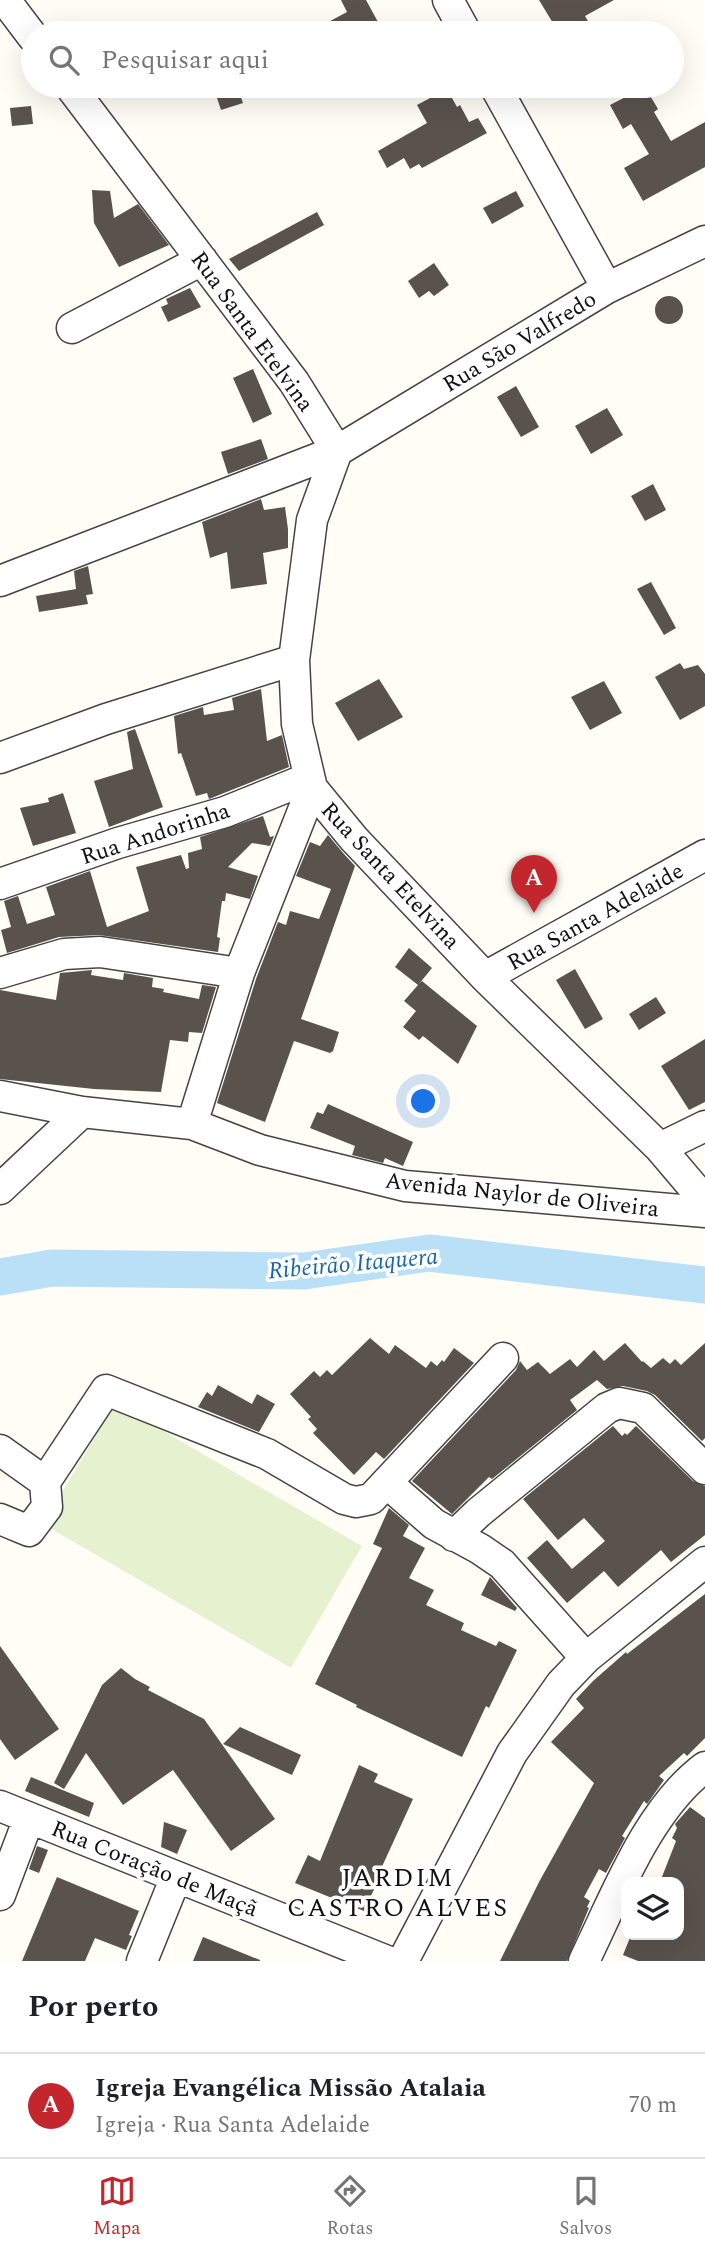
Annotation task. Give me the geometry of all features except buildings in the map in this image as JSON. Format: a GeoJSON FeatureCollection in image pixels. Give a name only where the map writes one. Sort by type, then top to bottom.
{"type":"FeatureCollection","features":[{"type":"Feature","properties":{"kind":"street"},"geometry":{"type":"LineString","coordinates":[[5,0],[21,21]]}},
{"type":"Feature","properties":{"kind":"street"},"geometry":{"type":"LineString","coordinates":[[448,0],[459,21]]}},
{"type":"Feature","properties":{"kind":"street","name":"Rua Santa Etelvina"},"geometry":{"type":"LineString","coordinates":[[79,98],[294,382],[337,451],[312,520],[294,660],[297,724],[310,783],[354,839],[485,977],[660,1148],[705,1200]]}},
{"type":"Feature","properties":{"kind":"street"},"geometry":{"type":"LineString","coordinates":[[502,98],[607,288]]}},
{"type":"Feature","properties":{"kind":"street","name":"Rua São Valfredo"},"geometry":{"type":"LineString","coordinates":[[0,580],[337,451],[607,288],[705,241]]}},
{"type":"Feature","properties":{"kind":"street"},"geometry":{"type":"LineString","coordinates":[[72,328],[202,260]]}},
{"type":"Feature","properties":{"kind":"street"},"geometry":{"type":"LineString","coordinates":[[0,758],[106,719],[294,660]]}},
{"type":"Feature","properties":{"kind":"street"},"geometry":{"type":"LineString","coordinates":[[192,1124],[239,973],[310,783]]}},
{"type":"Feature","properties":{"kind":"street","name":"Rua Andorinha"},"geometry":{"type":"LineString","coordinates":[[0,884],[118,843],[225,812],[310,783]]}},
{"type":"Feature","properties":{"kind":"street","name":"Rua Santa Adelaide"},"geometry":{"type":"LineString","coordinates":[[485,977],[705,855]]}},
{"type":"Feature","properties":{"kind":"street"},"geometry":{"type":"LineString","coordinates":[[0,973],[64,954],[100,952],[239,973]]}},
{"type":"Feature","properties":{"kind":"street","name":"Avenida Naylor de Oliveira"},"geometry":{"type":"LineString","coordinates":[[0,1096],[82,1112],[192,1124],[260,1150],[405,1186],[705,1212]]}},
{"type":"Feature","properties":{"kind":"street"},"geometry":{"type":"LineString","coordinates":[[0,1189],[82,1112]]}},
{"type":"Feature","properties":{"kind":"street"},"geometry":{"type":"LineString","coordinates":[[660,1148],[705,1125]]}},
{"type":"Feature","properties":{"kind":"street"},"geometry":{"type":"LineString","coordinates":[[0,1519],[29,1531],[47,1507],[46,1482],[106,1390],[267,1454],[344,1499],[356,1502],[371,1499],[503,1359]]}},
{"type":"Feature","properties":{"kind":"street"},"geometry":{"type":"LineString","coordinates":[[454,1536],[478,1513],[607,1408],[619,1403],[643,1408],[705,1469]]}},
{"type":"Feature","properties":{"kind":"street"},"geometry":{"type":"LineString","coordinates":[[0,1450],[46,1482]]}},
{"type":"Feature","properties":{"kind":"street"},"geometry":{"type":"LineString","coordinates":[[387,1483],[423,1515],[502,1564],[586,1658]]}},
{"type":"Feature","properties":{"kind":"street"},"geometry":{"type":"LineString","coordinates":[[403,1961],[512,1753],[561,1684],[586,1658],[705,1562]]}},
{"type":"Feature","properties":{"kind":"street"},"geometry":{"type":"LineString","coordinates":[[584,1961],[644,1840],[669,1802],[705,1767]]}},
{"type":"Feature","properties":{"kind":"street","name":"Rua Coração de Maçã"},"geometry":{"type":"LineString","coordinates":[[0,1806],[387,1961]]}},
{"type":"Feature","properties":{"kind":"street"},"geometry":{"type":"LineString","coordinates":[[0,1895],[29,1818]]}},
{"type":"Feature","properties":{"kind":"street"},"geometry":{"type":"LineString","coordinates":[[142,1961],[176,1877]]}},
{"type":"Feature","properties":{"kind":"green space"},"geometry":{"type":"Polygon","coordinates":[[[115,1403],[362,1546],[291,1668],[43,1524],[115,1403]]]}},
{"type":"Feature","properties":{"kind":"waterway","name":"Ribeirão Itaquera"},"geometry":{"type":"LineString","coordinates":[[0,1277],[52,1268],[304,1271],[429,1253],[705,1285]]}},
{"type":"Feature","properties":{"kind":"place","name":"Igreja Evangélica Missão Atalaia"},"geometry":{"type":"Point","coordinates":[534,913]}},
{"type":"Feature","properties":{"kind":"district","name":"JARDIM CASTRO ALVES"},"geometry":{"type":"Point","coordinates":[398,1892]}}]}
